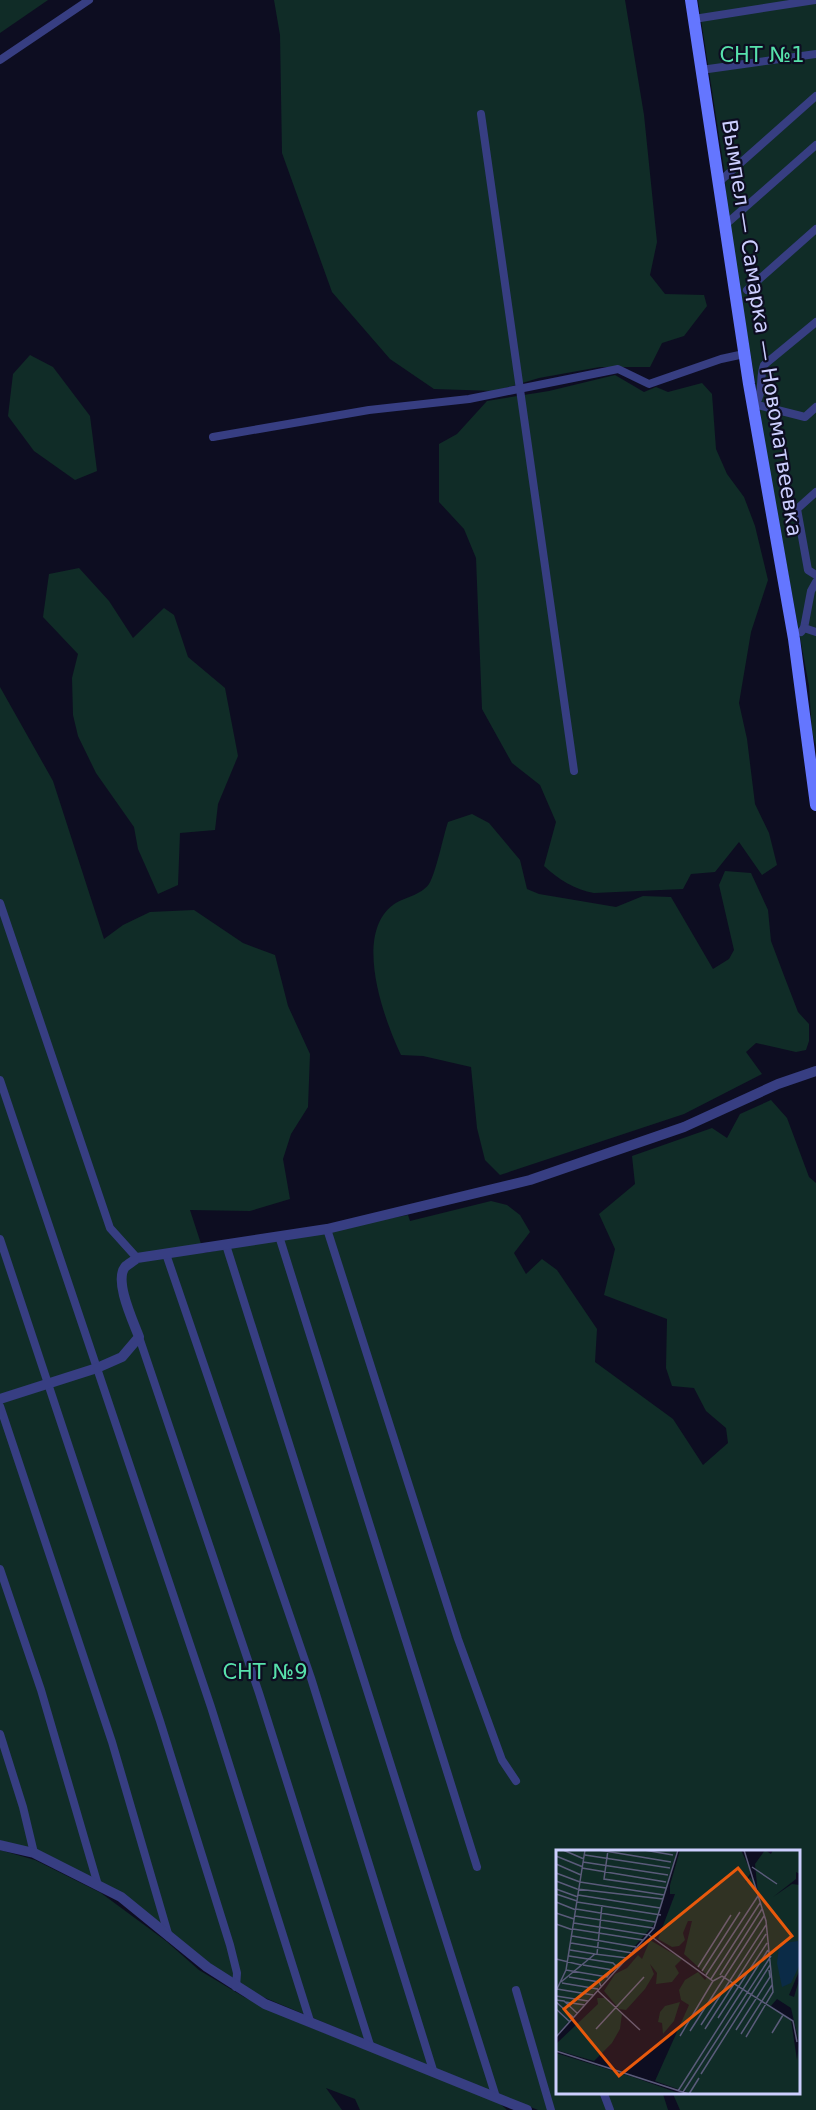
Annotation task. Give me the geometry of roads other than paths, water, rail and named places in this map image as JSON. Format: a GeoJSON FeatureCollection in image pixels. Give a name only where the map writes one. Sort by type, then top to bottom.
{"type":"FeatureCollection","features":[{"type":"Feature","properties":{"kind":"main road","name":"Вымпел — Самарка — Новоматвеевка"},"geometry":{"type":"LineString","coordinates":[[691,0],[744,354],[794,639],[813,765],[816,805]]}},
{"type":"Feature","properties":{"kind":"street"},"geometry":{"type":"LineString","coordinates":[[0,60],[89,0]]}},
{"type":"Feature","properties":{"kind":"street"},"geometry":{"type":"LineString","coordinates":[[694,19],[815,0]]}},
{"type":"Feature","properties":{"kind":"street"},"geometry":{"type":"LineString","coordinates":[[701,70],[816,54]]}},
{"type":"Feature","properties":{"kind":"street"},"geometry":{"type":"LineString","coordinates":[[719,182],[816,96]]}},
{"type":"Feature","properties":{"kind":"street"},"geometry":{"type":"LineString","coordinates":[[481,114],[574,771]]}},
{"type":"Feature","properties":{"kind":"street"},"geometry":{"type":"LineString","coordinates":[[725,225],[816,145]]}},
{"type":"Feature","properties":{"kind":"street"},"geometry":{"type":"LineString","coordinates":[[747,290],[816,229]]}},
{"type":"Feature","properties":{"kind":"street"},"geometry":{"type":"LineString","coordinates":[[754,404],[759,399],[761,372],[764,365],[816,322]]}},
{"type":"Feature","properties":{"kind":"street"},"geometry":{"type":"LineString","coordinates":[[213,437],[369,410],[520,390],[618,369],[649,384],[721,358],[744,354]]}},
{"type":"Feature","properties":{"kind":"street"},"geometry":{"type":"LineString","coordinates":[[754,404],[804,417],[816,407]]}},
{"type":"Feature","properties":{"kind":"street"},"geometry":{"type":"LineString","coordinates":[[816,492],[797,509],[808,570],[816,575]]}},
{"type":"Feature","properties":{"kind":"street"},"geometry":{"type":"LineString","coordinates":[[794,639],[804,628],[811,591],[816,582]]}},
{"type":"Feature","properties":{"kind":"street"},"geometry":{"type":"LineString","coordinates":[[804,628],[816,632]]}},
{"type":"Feature","properties":{"kind":"street"},"geometry":{"type":"LineString","coordinates":[[0,903],[110,1228],[137,1258]]}},
{"type":"Feature","properties":{"kind":"street"},"geometry":{"type":"LineString","coordinates":[[370,2045],[259,1693],[122,1287],[125,1267],[137,1258],[327,1229],[530,1180],[684,1127],[778,1084],[816,1071]]}},
{"type":"Feature","properties":{"kind":"street"},"geometry":{"type":"LineString","coordinates":[[0,1080],[211,1707],[310,2021]]}},
{"type":"Feature","properties":{"kind":"street"},"geometry":{"type":"LineString","coordinates":[[327,1229],[458,1640],[501,1760],[516,1781]]}},
{"type":"Feature","properties":{"kind":"street"},"geometry":{"type":"LineString","coordinates":[[279,1236],[477,1867]]}},
{"type":"Feature","properties":{"kind":"street"},"geometry":{"type":"LineString","coordinates":[[0,1239],[160,1720],[230,1945],[237,1973],[236,1987]]}},
{"type":"Feature","properties":{"kind":"street"},"geometry":{"type":"LineString","coordinates":[[226,1245],[496,2097]]}},
{"type":"Feature","properties":{"kind":"street"},"geometry":{"type":"LineString","coordinates":[[166,1254],[311,1678],[433,2070]]}},
{"type":"Feature","properties":{"kind":"street"},"geometry":{"type":"LineString","coordinates":[[0,1399],[97,1368],[122,1357],[139,1337]]}},
{"type":"Feature","properties":{"kind":"street"},"geometry":{"type":"LineString","coordinates":[[0,1406],[112,1742],[169,1938]]}},
{"type":"Feature","properties":{"kind":"street"},"geometry":{"type":"LineString","coordinates":[[0,1569],[40,1690],[98,1885]]}},
{"type":"Feature","properties":{"kind":"street"},"geometry":{"type":"LineString","coordinates":[[0,1734],[23,1807],[34,1853]]}},
{"type":"Feature","properties":{"kind":"street"},"geometry":{"type":"LineString","coordinates":[[0,1845],[34,1853],[130,1904],[169,1938],[236,1987],[265,2004],[433,2070],[527,2110]]}},
{"type":"Feature","properties":{"kind":"street"},"geometry":{"type":"LineString","coordinates":[[516,1990],[551,2110]]}},
{"type":"Feature","properties":{"kind":"street"},"geometry":{"type":"LineString","coordinates":[[604,2095],[610,2110]]}},
{"type":"Feature","properties":{"kind":"park label","name":"СНТ №1"},"geometry":{"type":"Point","coordinates":[762,55]}},
{"type":"Feature","properties":{"kind":"park label","name":"СНТ №9"},"geometry":{"type":"Point","coordinates":[265,1672]}}]}
